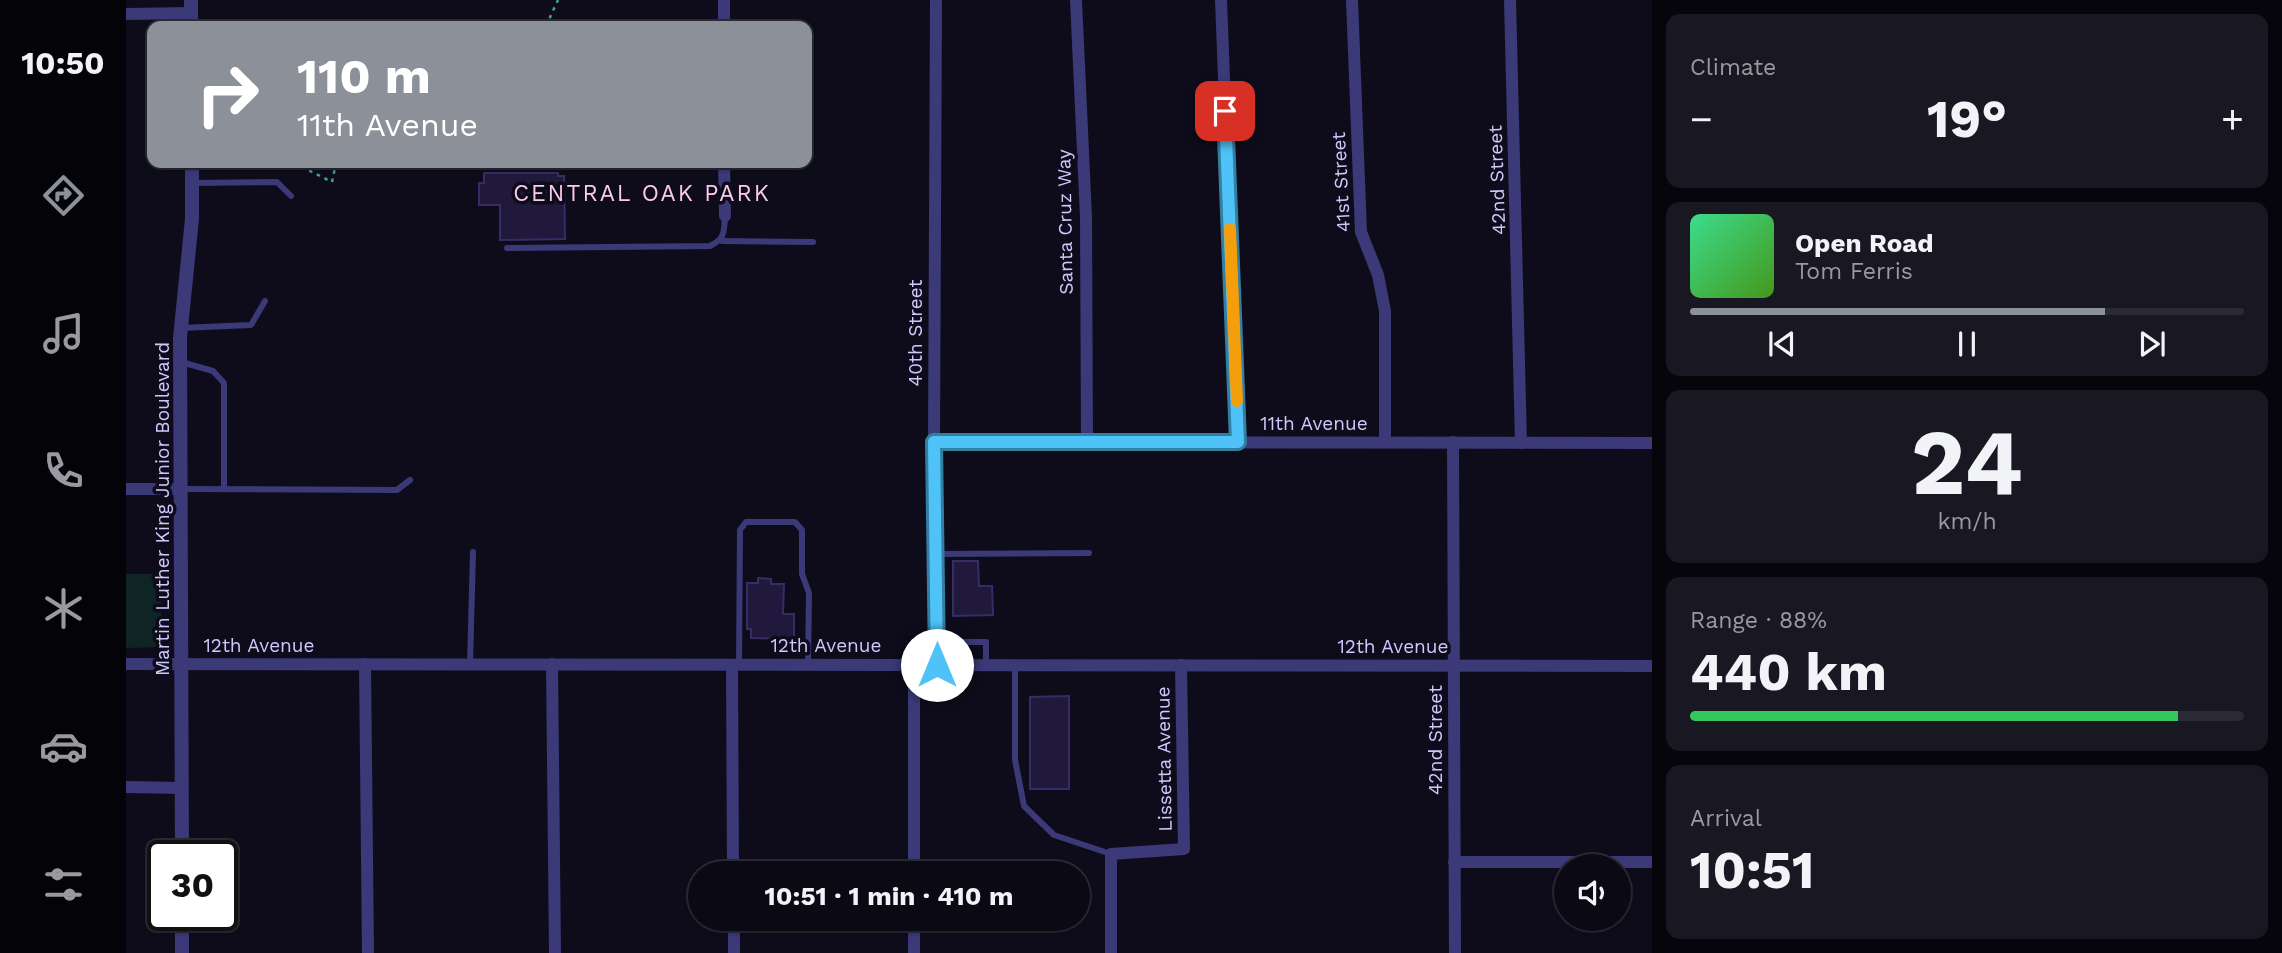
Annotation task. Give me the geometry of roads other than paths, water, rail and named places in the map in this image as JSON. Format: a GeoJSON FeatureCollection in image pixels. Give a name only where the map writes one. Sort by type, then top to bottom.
{"type":"FeatureCollection","features":[{"type":"Feature","properties":{"kind":"street"},"geometry":{"type":"LineString","coordinates":[[724,0],[724,21]]}},
{"type":"Feature","properties":{"kind":"street","name":"40th Street"},"geometry":{"type":"LineString","coordinates":[[936,0],[934,442],[937,665]]}},
{"type":"Feature","properties":{"kind":"street","name":"Santa Cruz Way"},"geometry":{"type":"LineString","coordinates":[[1076,0],[1086,217],[1087,442]]}},
{"type":"Feature","properties":{"kind":"street"},"geometry":{"type":"LineString","coordinates":[[1221,0],[1238,442]]}},
{"type":"Feature","properties":{"kind":"street","name":"41st Street"},"geometry":{"type":"LineString","coordinates":[[1352,0],[1361,233],[1378,275],[1385,311],[1385,442]]}},
{"type":"Feature","properties":{"kind":"street","name":"42nd Street"},"geometry":{"type":"LineString","coordinates":[[1510,0],[1521,443]]}},
{"type":"Feature","properties":{"kind":"street"},"geometry":{"type":"LineString","coordinates":[[126,14],[191,13]]}},
{"type":"Feature","properties":{"kind":"street","name":"Martin Luther King Junior Boulevard"},"geometry":{"type":"LineString","coordinates":[[182,840],[180,361],[192,219],[192,168]]}},
{"type":"Feature","properties":{"kind":"street"},"geometry":{"type":"LineString","coordinates":[[724,168],[724,216]]}},
{"type":"Feature","properties":{"kind":"street","name":"11th Avenue"},"geometry":{"type":"LineString","coordinates":[[934,442],[1652,443]]}},
{"type":"Feature","properties":{"kind":"street","name":"42nd Street"},"geometry":{"type":"LineString","coordinates":[[1453,442],[1455,953]]}},
{"type":"Feature","properties":{"kind":"street"},"geometry":{"type":"LineString","coordinates":[[126,489],[180,489]]}},
{"type":"Feature","properties":{"kind":"street","name":"12th Avenue"},"geometry":{"type":"LineString","coordinates":[[126,664],[1652,666]]}},
{"type":"Feature","properties":{"kind":"street"},"geometry":{"type":"LineString","coordinates":[[365,664],[368,953]]}},
{"type":"Feature","properties":{"kind":"street"},"geometry":{"type":"LineString","coordinates":[[552,664],[555,953]]}},
{"type":"Feature","properties":{"kind":"street"},"geometry":{"type":"LineString","coordinates":[[914,664],[914,861]]}},
{"type":"Feature","properties":{"kind":"street"},"geometry":{"type":"LineString","coordinates":[[733,861],[736,665]]}},
{"type":"Feature","properties":{"kind":"street","name":"Lissetta Avenue"},"geometry":{"type":"LineString","coordinates":[[1111,855],[1184,849],[1181,665]]}},
{"type":"Feature","properties":{"kind":"street"},"geometry":{"type":"LineString","coordinates":[[126,787],[181,788]]}},
{"type":"Feature","properties":{"kind":"street"},"geometry":{"type":"LineString","coordinates":[[1111,855],[1111,953]]}},
{"type":"Feature","properties":{"kind":"street"},"geometry":{"type":"LineString","coordinates":[[1454,862],[1652,862]]}},
{"type":"Feature","properties":{"kind":"street"},"geometry":{"type":"LineString","coordinates":[[182,931],[182,953]]}},
{"type":"Feature","properties":{"kind":"street"},"geometry":{"type":"LineString","coordinates":[[734,931],[734,953]]}},
{"type":"Feature","properties":{"kind":"street"},"geometry":{"type":"LineString","coordinates":[[914,931],[914,953]]}},
{"type":"Feature","properties":{"kind":"lane"},"geometry":{"type":"LineString","coordinates":[[192,183],[277,182],[291,196]]}},
{"type":"Feature","properties":{"kind":"lane"},"geometry":{"type":"LineString","coordinates":[[722,241],[724,216]]}},
{"type":"Feature","properties":{"kind":"lane"},"geometry":{"type":"LineString","coordinates":[[507,248],[710,246],[722,241],[813,242]]}},
{"type":"Feature","properties":{"kind":"lane"},"geometry":{"type":"LineString","coordinates":[[181,328],[251,325],[265,301]]}},
{"type":"Feature","properties":{"kind":"lane"},"geometry":{"type":"LineString","coordinates":[[180,361],[213,370],[224,383],[224,489]]}},
{"type":"Feature","properties":{"kind":"lane"},"geometry":{"type":"LineString","coordinates":[[180,489],[397,490],[410,480]]}},
{"type":"Feature","properties":{"kind":"lane"},"geometry":{"type":"LineString","coordinates":[[736,665],[740,530],[746,522],[795,522],[802,530],[802,574],[809,593],[808,665]]}},
{"type":"Feature","properties":{"kind":"lane"},"geometry":{"type":"LineString","coordinates":[[470,664],[473,552]]}},
{"type":"Feature","properties":{"kind":"lane"},"geometry":{"type":"LineString","coordinates":[[936,554],[1089,553]]}},
{"type":"Feature","properties":{"kind":"lane"},"geometry":{"type":"LineString","coordinates":[[937,642],[986,642],[986,665]]}},
{"type":"Feature","properties":{"kind":"lane"},"geometry":{"type":"LineString","coordinates":[[1015,665],[1015,760],[1024,806],[1054,835],[1111,855]]}},
{"type":"Feature","properties":{"kind":"district","name":"CENTRAL OAK PARK"},"geometry":{"type":"Point","coordinates":[642,193]}}]}
